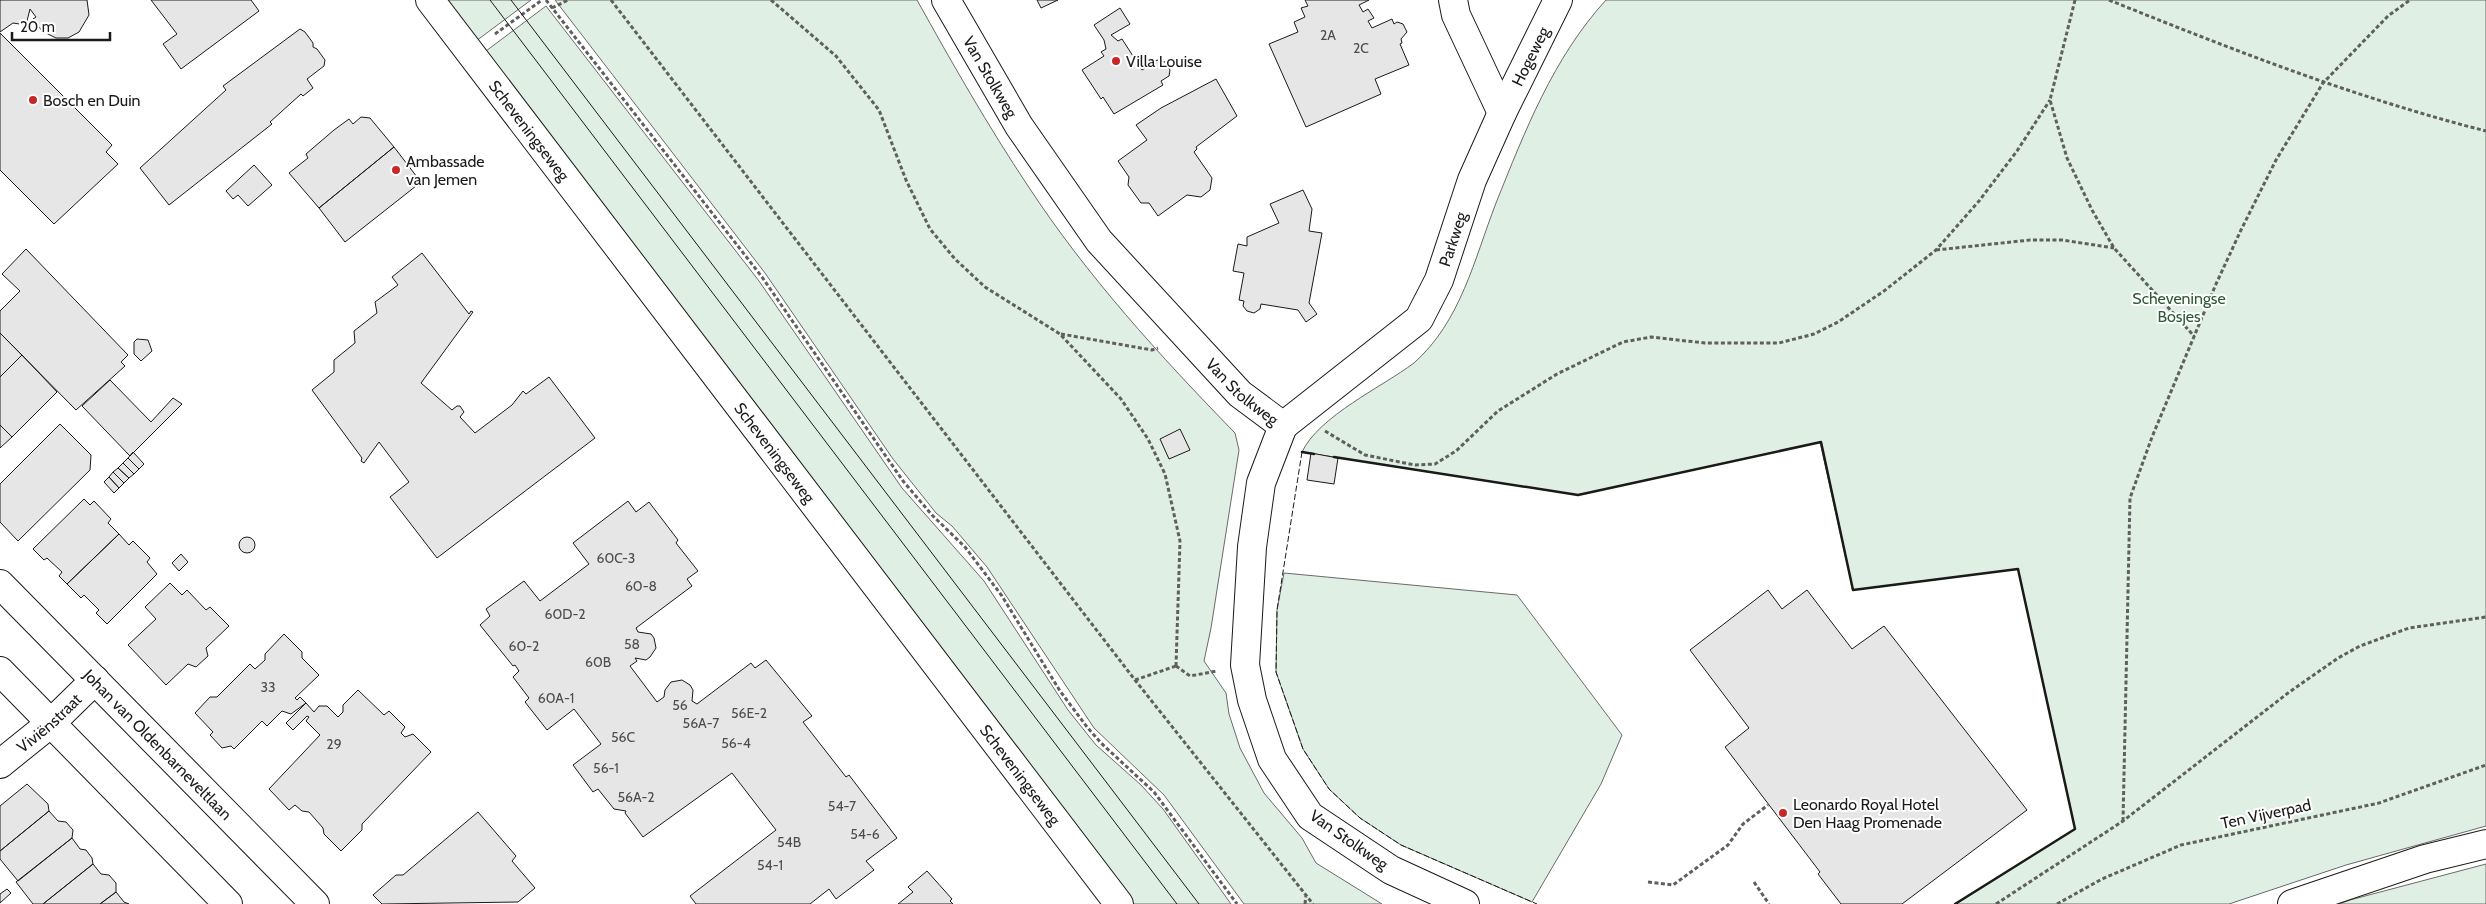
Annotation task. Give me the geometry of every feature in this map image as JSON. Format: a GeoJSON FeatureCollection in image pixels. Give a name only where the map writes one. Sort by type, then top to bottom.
{"type":"FeatureCollection","features":[{"type":"Feature","properties":{"kind":"street","name":"Scheveningseweg"},"geometry":{"type":"LineString","coordinates":[[430,0],[1119,904]]}},
{"type":"Feature","properties":{"kind":"street","name":"Van Stolkweg"},"geometry":{"type":"LineString","coordinates":[[946,0],[1019,126],[1099,241],[1240,394],[1283,426],[1261,483],[1252,547],[1246,665],[1252,700],[1272,759],[1310,816],[1391,870],[1465,904]]}},
{"type":"Feature","properties":{"kind":"street"},"geometry":{"type":"LineString","coordinates":[[1453,0],[1456,15],[1502,112]]}},
{"type":"Feature","properties":{"kind":"street","name":"Hogeweg"},"geometry":{"type":"LineString","coordinates":[[1502,112],[1558,0]]}},
{"type":"Feature","properties":{"kind":"street","name":"Parkweg"},"geometry":{"type":"LineString","coordinates":[[1283,426],[1419,319],[1439,280],[1472,180],[1502,112]]}},
{"type":"Feature","properties":{"kind":"street","name":"Johan van Oldenbarneveltlaan"},"geometry":{"type":"LineString","coordinates":[[0,584],[314,904]]}},
{"type":"Feature","properties":{"kind":"street"},"geometry":{"type":"LineString","coordinates":[[0,671],[228,904]]}},
{"type":"Feature","properties":{"kind":"street","name":"Viviënstraat"},"geometry":{"type":"LineString","coordinates":[[0,764],[51,723],[95,680]]}},
{"type":"Feature","properties":{"kind":"street"},"geometry":{"type":"LineString","coordinates":[[2292,904],[2425,859],[2486,844]]}},
{"type":"Feature","properties":{"kind":"path"},"geometry":{"type":"LineString","coordinates":[[546,0],[762,277],[903,481],[932,515],[965,547],[1002,596],[1060,691],[1082,720],[1101,743],[1154,792],[1238,904]]}},
{"type":"Feature","properties":{"kind":"path"},"geometry":{"type":"LineString","coordinates":[[552,8],[568,0]]}},
{"type":"Feature","properties":{"kind":"path"},"geometry":{"type":"LineString","coordinates":[[611,0],[1135,680],[1314,904]]}},
{"type":"Feature","properties":{"kind":"path"},"geometry":{"type":"LineString","coordinates":[[771,0],[836,56],[879,110],[906,180],[930,229],[955,259],[985,287],[1060,334],[1121,399],[1148,439],[1164,474],[1180,541],[1176,666]]}},
{"type":"Feature","properties":{"kind":"path"},"geometry":{"type":"LineString","coordinates":[[1283,426],[1318,427],[1350,448],[1365,455],[1415,465],[1435,464],[1456,451],[1498,411],[1557,374],[1623,342],[1651,337],[1705,343],[1779,343],[1814,334],[1838,322],[1884,291],[1936,250],[2000,172],[2050,100],[2075,0]]}},
{"type":"Feature","properties":{"kind":"path"},"geometry":{"type":"LineString","coordinates":[[2109,0],[2248,56],[2323,83],[2486,131]]}},
{"type":"Feature","properties":{"kind":"path"},"geometry":{"type":"LineString","coordinates":[[2123,821],[2130,498],[2152,437],[2194,336],[2276,160],[2323,83],[2388,16],[2410,0]]}},
{"type":"Feature","properties":{"kind":"path"},"geometry":{"type":"LineString","coordinates":[[2050,100],[2067,158],[2092,210],[2114,248],[2194,336]]}},
{"type":"Feature","properties":{"kind":"path"},"geometry":{"type":"LineString","coordinates":[[1936,250],[2030,240],[2062,240],[2114,248]]}},
{"type":"Feature","properties":{"kind":"path"},"geometry":{"type":"LineString","coordinates":[[1060,334],[1152,350],[1188,338]]}},
{"type":"Feature","properties":{"kind":"path"},"geometry":{"type":"LineString","coordinates":[[1996,904],[2123,821],[2288,693],[2338,658],[2360,646],[2409,628],[2486,617]]}},
{"type":"Feature","properties":{"kind":"path"},"geometry":{"type":"LineString","coordinates":[[1176,666],[1190,676],[1246,665]]}},
{"type":"Feature","properties":{"kind":"path"},"geometry":{"type":"LineString","coordinates":[[1135,680],[1176,666]]}},
{"type":"Feature","properties":{"kind":"path","name":"Ten Vijverpad"},"geometry":{"type":"LineString","coordinates":[[2057,904],[2102,879],[2181,845],[2379,803],[2486,765]]}},
{"type":"Feature","properties":{"kind":"path"},"geometry":{"type":"LineString","coordinates":[[1648,882],[1673,885],[1728,846],[1743,824],[1768,805]]}},
{"type":"Feature","properties":{"kind":"path"},"geometry":{"type":"LineString","coordinates":[[1754,882],[1769,904]]}},
{"type":"Feature","properties":{"kind":"path"},"geometry":{"type":"LineString","coordinates":[[1305,904],[1306,894]]}},
{"type":"Feature","properties":{"kind":"green space"},"geometry":{"type":"Polygon","coordinates":[[[439,0],[531,0],[472,44],[439,0]]]}},
{"type":"Feature","properties":{"kind":"green space"},"geometry":{"type":"Polygon","coordinates":[[[555,0],[917,0],[957,71],[1013,163],[1075,252],[1152,345],[1235,433],[1239,450],[1211,628],[1204,661],[1226,693],[1229,714],[1240,748],[1264,793],[1302,838],[1316,863],[1382,904],[1244,904],[1164,795],[1094,728],[987,567],[952,526],[936,513],[893,459],[765,273],[555,0]]]}},
{"type":"Feature","properties":{"kind":"green space","name":"Scheveningse Bosjes"},"geometry":{"type":"Polygon","coordinates":[[[1606,0],[2486,0],[2486,826],[2346,865],[2229,904],[1956,904],[2075,829],[2018,569],[1853,590],[1820,442],[1578,495],[1302,452],[1310,439],[1336,414],[1414,363],[1444,328],[1455,309],[1473,268],[1496,203],[1542,96],[1587,22],[1606,0]]]}},
{"type":"Feature","properties":{"kind":"green space"},"geometry":{"type":"Polygon","coordinates":[[[546,6],[759,281],[902,488],[984,581],[1068,710],[1096,745],[1141,785],[1163,809],[1231,904],[1123,904],[482,54],[546,6]]]}},
{"type":"Feature","properties":{"kind":"green space"},"geometry":{"type":"Polygon","coordinates":[[[1284,573],[1517,595],[1622,735],[1601,784],[1532,902],[1401,845],[1360,818],[1329,789],[1303,749],[1276,672],[1277,610],[1284,573]]]}},
{"type":"Feature","properties":{"kind":"green space"},"geometry":{"type":"Polygon","coordinates":[[[2486,864],[2486,904],[2339,904],[2350,900],[2486,864]]]}},
{"type":"Feature","properties":{"kind":"building"},"geometry":{"type":"Polygon","coordinates":[[[0,0],[87,0],[89,15],[79,32],[68,38],[56,38],[42,31],[33,19],[36,17],[30,9],[26,25],[13,23],[0,32],[0,0]]]}},
{"type":"Feature","properties":{"kind":"building","name":"Bosch en Duin"},"geometry":{"type":"Polygon","coordinates":[[[151,0],[251,0],[259,11],[181,69],[163,44],[177,34],[151,0]]]}},
{"type":"Feature","properties":{"kind":"building"},"geometry":{"type":"Polygon","coordinates":[[[1037,0],[1058,0],[1041,8],[1037,0]]]}},
{"type":"Feature","properties":{"kind":"building"},"geometry":{"type":"Polygon","coordinates":[[[1305,0],[1369,0],[1359,5],[1363,12],[1368,9],[1374,18],[1368,21],[1372,28],[1392,19],[1394,24],[1397,22],[1403,24],[1407,32],[1401,39],[1402,43],[1400,44],[1409,65],[1375,79],[1381,94],[1306,127],[1269,44],[1298,32],[1294,22],[1305,17],[1301,8],[1308,6],[1305,0]]]}},
{"type":"Feature","properties":{"kind":"building","name":"Villa Louise"},"geometry":{"type":"Polygon","coordinates":[[[1120,8],[1130,24],[1111,35],[1118,41],[1122,39],[1142,70],[1157,60],[1165,62],[1170,70],[1169,76],[1161,81],[1163,85],[1114,114],[1103,97],[1101,99],[1082,70],[1104,56],[1101,52],[1106,49],[1104,40],[1094,25],[1120,8]]]}},
{"type":"Feature","properties":{"kind":"building"},"geometry":{"type":"Polygon","coordinates":[[[300,29],[305,32],[313,43],[313,47],[317,49],[325,60],[324,66],[307,79],[313,88],[303,96],[301,94],[270,122],[272,124],[169,205],[140,168],[226,90],[223,86],[300,29]]]}},
{"type":"Feature","properties":{"kind":"building","name":"Bosch en Duin"},"geometry":{"type":"Polygon","coordinates":[[[0,33],[112,145],[106,152],[118,164],[54,224],[0,170],[0,33]]]}},
{"type":"Feature","properties":{"kind":"building"},"geometry":{"type":"Polygon","coordinates":[[[1216,79],[1237,116],[1196,147],[1197,149],[1194,152],[1212,178],[1210,190],[1201,197],[1187,195],[1158,216],[1149,203],[1141,203],[1128,185],[1129,177],[1118,161],[1147,140],[1136,125],[1161,108],[1216,79]]]}},
{"type":"Feature","properties":{"kind":"building"},"geometry":{"type":"Polygon","coordinates":[[[361,117],[370,118],[394,147],[319,208],[289,173],[308,158],[306,154],[334,130],[349,119],[353,124],[361,117]]]}},
{"type":"Feature","properties":{"kind":"building"},"geometry":{"type":"Polygon","coordinates":[[[394,147],[417,177],[416,186],[345,242],[319,208],[394,147]]]}},
{"type":"Feature","properties":{"kind":"building"},"geometry":{"type":"Polygon","coordinates":[[[254,165],[272,185],[248,206],[238,195],[233,199],[226,191],[254,165]]]}},
{"type":"Feature","properties":{"kind":"building"},"geometry":{"type":"Polygon","coordinates":[[[1303,190],[1312,209],[1309,231],[1322,233],[1309,303],[1317,314],[1306,322],[1298,310],[1261,304],[1260,309],[1254,313],[1247,311],[1243,306],[1244,301],[1239,300],[1244,273],[1233,271],[1238,244],[1247,246],[1247,237],[1279,223],[1270,204],[1303,190]]]}},
{"type":"Feature","properties":{"kind":"building"},"geometry":{"type":"Polygon","coordinates":[[[26,249],[128,355],[121,362],[125,366],[76,410],[0,333],[0,311],[20,291],[2,274],[26,249]]]}},
{"type":"Feature","properties":{"kind":"building"},"geometry":{"type":"Polygon","coordinates":[[[422,253],[469,314],[471,311],[473,312],[421,383],[452,410],[460,406],[464,412],[460,417],[475,433],[512,405],[523,391],[526,394],[549,377],[595,438],[437,558],[390,497],[409,482],[379,442],[364,463],[361,461],[362,458],[312,390],[334,372],[334,360],[355,343],[354,331],[377,313],[375,302],[398,285],[392,277],[422,253]]]}},
{"type":"Feature","properties":{"kind":"building"},"geometry":{"type":"Polygon","coordinates":[[[0,333],[22,355],[0,377],[0,333]]]}},
{"type":"Feature","properties":{"kind":"building"},"geometry":{"type":"Polygon","coordinates":[[[137,339],[148,340],[152,351],[141,361],[134,354],[134,342],[137,339]]]}},
{"type":"Feature","properties":{"kind":"building"},"geometry":{"type":"Polygon","coordinates":[[[22,355],[57,392],[12,437],[0,425],[0,377],[22,355]]]}},
{"type":"Feature","properties":{"kind":"building"},"geometry":{"type":"Polygon","coordinates":[[[110,380],[151,422],[173,398],[182,404],[130,456],[82,406],[110,380]]]}},
{"type":"Feature","properties":{"kind":"building"},"geometry":{"type":"Polygon","coordinates":[[[60,424],[91,455],[90,470],[18,541],[0,522],[0,484],[60,424]]]}},
{"type":"Feature","properties":{"kind":"building"},"geometry":{"type":"Polygon","coordinates":[[[0,425],[12,437],[0,448],[0,425]]]}},
{"type":"Feature","properties":{"kind":"building"},"geometry":{"type":"Polygon","coordinates":[[[1180,429],[1190,450],[1169,459],[1160,439],[1180,429]]]}},
{"type":"Feature","properties":{"kind":"building"},"geometry":{"type":"Polygon","coordinates":[[[133,452],[144,464],[139,469],[128,458],[133,452]]]}},
{"type":"Feature","properties":{"kind":"building"},"geometry":{"type":"Polygon","coordinates":[[[1311,453],[1338,458],[1334,484],[1307,480],[1311,453]]]}},
{"type":"Feature","properties":{"kind":"building"},"geometry":{"type":"Polygon","coordinates":[[[128,458],[139,469],[134,474],[123,463],[128,458]]]}},
{"type":"Feature","properties":{"kind":"building"},"geometry":{"type":"Polygon","coordinates":[[[123,463],[134,474],[129,478],[118,468],[123,463]]]}},
{"type":"Feature","properties":{"kind":"building"},"geometry":{"type":"Polygon","coordinates":[[[118,468],[129,478],[124,483],[113,472],[118,468]]]}},
{"type":"Feature","properties":{"kind":"building"},"geometry":{"type":"Polygon","coordinates":[[[113,472],[124,483],[119,488],[109,477],[113,472]]]}},
{"type":"Feature","properties":{"kind":"building"},"geometry":{"type":"Polygon","coordinates":[[[109,477],[119,488],[114,493],[104,482],[109,477]]]}},
{"type":"Feature","properties":{"kind":"building"},"geometry":{"type":"Polygon","coordinates":[[[84,499],[90,505],[94,501],[111,519],[108,523],[119,534],[67,584],[59,576],[62,572],[47,558],[44,560],[33,549],[84,499]]]}},
{"type":"Feature","properties":{"kind":"building"},"geometry":{"type":"Polygon","coordinates":[[[628,501],[636,512],[649,502],[678,540],[676,543],[698,571],[687,579],[692,586],[636,628],[638,632],[651,634],[656,648],[646,660],[635,658],[637,661],[630,666],[657,702],[664,697],[665,690],[671,682],[682,680],[690,685],[693,690],[692,701],[697,704],[751,663],[755,668],[766,660],[812,716],[803,722],[846,777],[849,775],[897,838],[866,861],[874,870],[836,899],[829,889],[810,904],[696,904],[690,896],[776,830],[732,773],[643,837],[625,813],[626,811],[614,809],[598,789],[593,792],[573,765],[601,744],[574,709],[547,730],[525,702],[529,698],[513,677],[519,671],[480,625],[490,616],[486,609],[524,581],[540,601],[589,564],[573,543],[628,501]]]}},
{"type":"Feature","properties":{"kind":"building"},"geometry":{"type":"Polygon","coordinates":[[[119,534],[129,545],[133,541],[150,558],[147,562],[157,574],[107,624],[96,613],[99,610],[84,595],[81,598],[67,584],[119,534]]]}},
{"type":"Feature","properties":{"kind":"building"},"geometry":{"type":"Polygon","coordinates":[[[244,537],[250,537],[255,542],[253,551],[244,553],[239,548],[239,542],[244,537]]]}},
{"type":"Feature","properties":{"kind":"building"},"geometry":{"type":"Polygon","coordinates":[[[181,554],[188,562],[179,571],[172,563],[181,554]]]}},
{"type":"Feature","properties":{"kind":"building"},"geometry":{"type":"Polygon","coordinates":[[[170,583],[182,595],[187,590],[206,610],[210,607],[229,626],[206,648],[208,656],[196,667],[188,664],[166,685],[128,645],[156,619],[145,607],[170,583]]]}},
{"type":"Feature","properties":{"kind":"building"},"geometry":{"type":"Polygon","coordinates":[[[1768,590],[1782,609],[1807,590],[1852,649],[1884,626],[2027,810],[1902,904],[1841,904],[1818,874],[1820,872],[1725,747],[1749,728],[1690,650],[1768,590]]]}},
{"type":"Feature","properties":{"kind":"building"},"geometry":{"type":"Polygon","coordinates":[[[284,634],[302,652],[302,658],[319,675],[295,698],[297,700],[300,697],[306,703],[291,714],[282,711],[267,726],[262,721],[234,749],[231,746],[222,748],[210,735],[213,732],[195,713],[210,697],[217,697],[250,664],[255,669],[265,660],[265,654],[284,634]]]}},
{"type":"Feature","properties":{"kind":"building"},"geometry":{"type":"Polygon","coordinates":[[[358,690],[384,715],[389,711],[405,727],[401,733],[405,737],[413,734],[431,752],[362,824],[362,830],[341,851],[324,834],[323,828],[309,812],[302,811],[295,805],[289,810],[269,789],[320,735],[306,721],[309,717],[307,716],[293,730],[286,723],[306,703],[314,712],[319,706],[327,706],[338,717],[343,712],[343,705],[358,690]]]}},
{"type":"Feature","properties":{"kind":"building"},"geometry":{"type":"Polygon","coordinates":[[[27,784],[48,804],[49,811],[0,851],[0,806],[27,784]]]}},
{"type":"Feature","properties":{"kind":"building"},"geometry":{"type":"Polygon","coordinates":[[[49,811],[58,821],[66,822],[73,830],[72,838],[18,881],[0,859],[0,851],[49,811]]]}},
{"type":"Feature","properties":{"kind":"building"},"geometry":{"type":"Polygon","coordinates":[[[478,812],[516,856],[512,861],[535,888],[518,902],[382,904],[373,895],[396,875],[403,875],[478,812]]]}},
{"type":"Feature","properties":{"kind":"building"},"geometry":{"type":"Polygon","coordinates":[[[72,838],[80,849],[86,850],[92,858],[93,864],[43,904],[33,904],[16,882],[72,838]]]}},
{"type":"Feature","properties":{"kind":"building"},"geometry":{"type":"Polygon","coordinates":[[[93,864],[101,874],[109,875],[116,883],[116,892],[100,904],[43,904],[93,864]]]}},
{"type":"Feature","properties":{"kind":"building"},"geometry":{"type":"Polygon","coordinates":[[[927,871],[952,899],[950,901],[953,904],[898,904],[913,892],[908,887],[927,871]]]}},
{"type":"Feature","properties":{"kind":"building"},"geometry":{"type":"Polygon","coordinates":[[[7,889],[11,893],[0,903],[0,894],[7,889]]]}},
{"type":"Feature","properties":{"kind":"building"},"geometry":{"type":"Polygon","coordinates":[[[116,892],[124,902],[129,904],[100,904],[116,892]]]}},
{"type":"Feature","properties":{"kind":"tram line"},"geometry":{"type":"LineString","coordinates":[[490,0],[1177,904]]}},
{"type":"Feature","properties":{"kind":"tram line"},"geometry":{"type":"LineString","coordinates":[[511,0],[1199,904]]}},
{"type":"Feature","properties":{"kind":"fence"},"geometry":{"type":"LineString","coordinates":[[1302,452],[1277,610],[1276,672],[1303,749],[1329,789],[1360,818],[1401,845],[1537,904]]}},
{"type":"Feature","properties":{"kind":"wall"},"geometry":{"type":"LineString","coordinates":[[1334,457],[1578,495],[1821,442],[1853,590],[2018,569],[2075,829],[1955,904]]}},
{"type":"Feature","properties":{"kind":"wall"},"geometry":{"type":"LineString","coordinates":[[1302,452],[1314,454]]}},
{"type":"Feature","properties":{"kind":"place","name":"Villa Louise"},"geometry":{"type":"Point","coordinates":[1116,61]}},
{"type":"Feature","properties":{"kind":"place","name":"Bosch en Duin"},"geometry":{"type":"Point","coordinates":[33,100]}},
{"type":"Feature","properties":{"kind":"place","name":"Ambassade van Jemen"},"geometry":{"type":"Point","coordinates":[396,170]}},
{"type":"Feature","properties":{"kind":"place","name":"Leonardo Royal Hotel Den Haag Promenade"},"geometry":{"type":"Point","coordinates":[1783,813]}}]}
